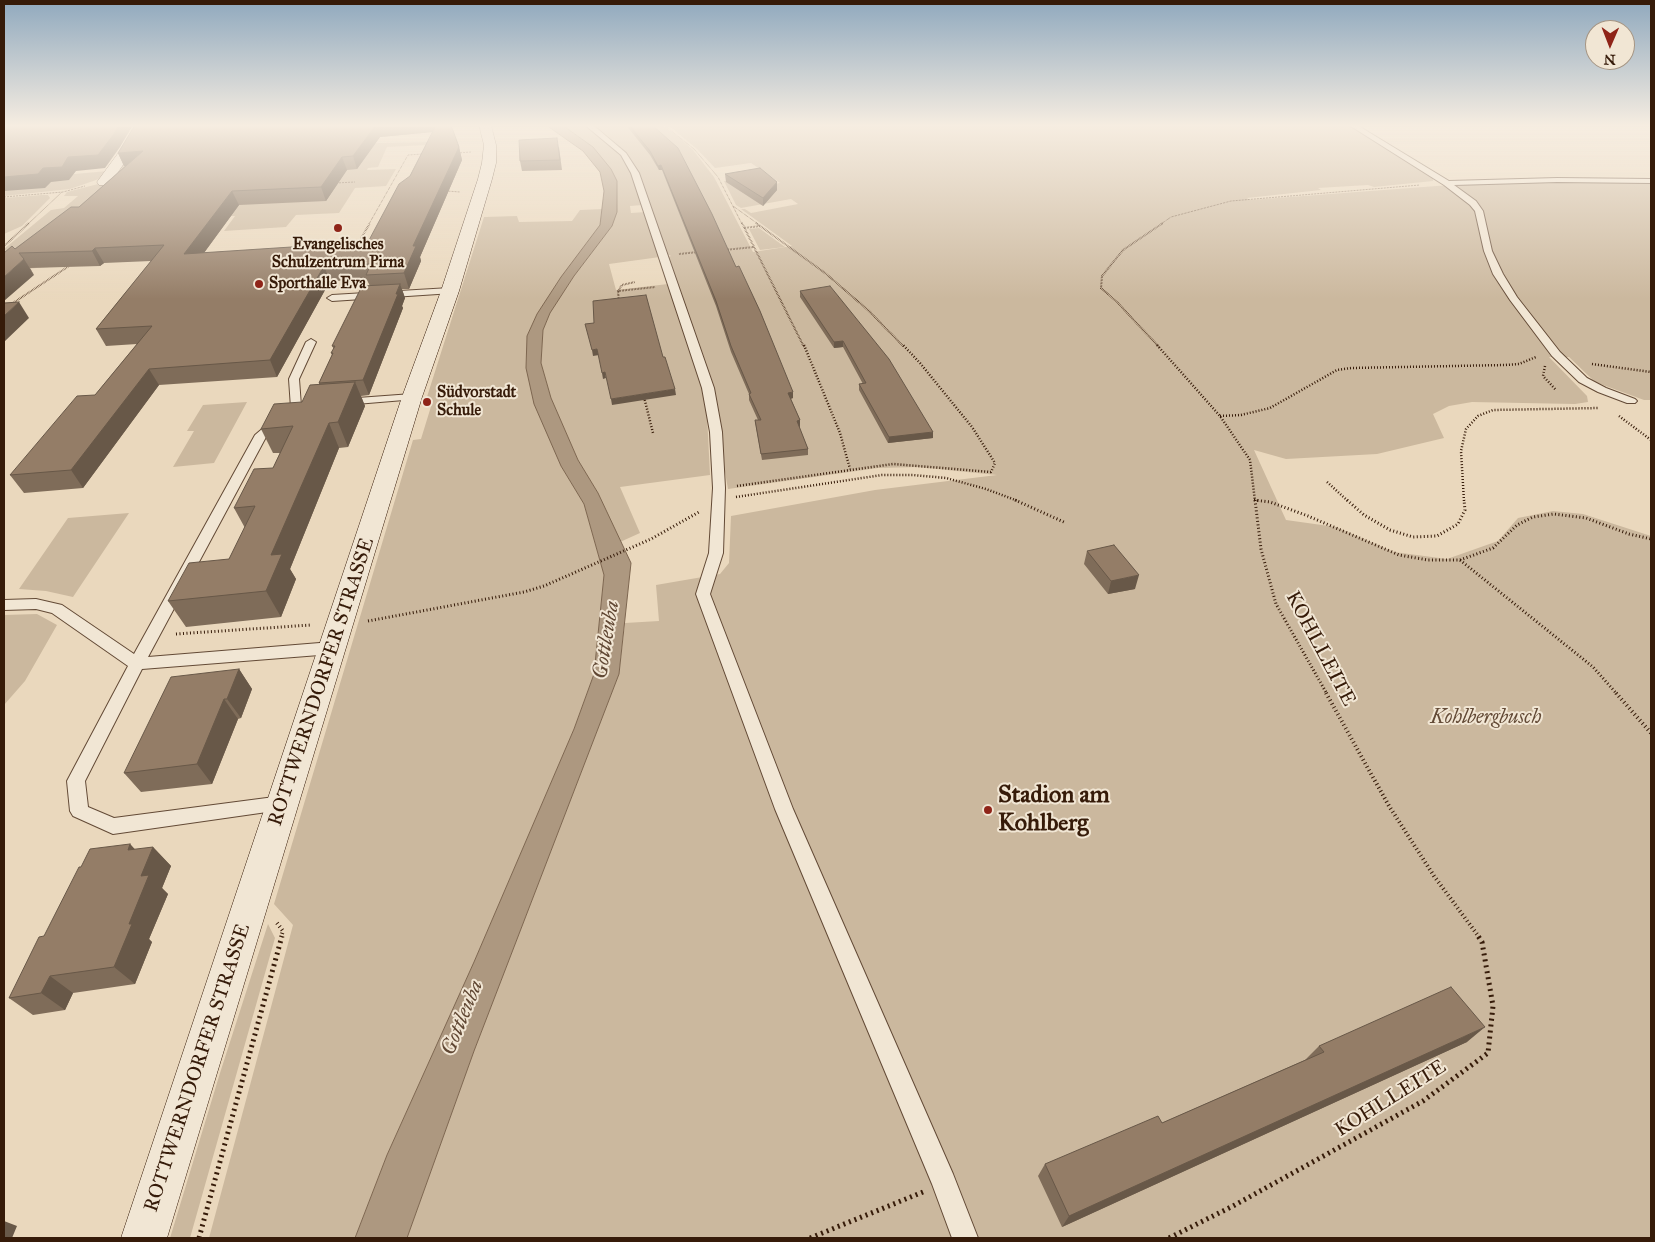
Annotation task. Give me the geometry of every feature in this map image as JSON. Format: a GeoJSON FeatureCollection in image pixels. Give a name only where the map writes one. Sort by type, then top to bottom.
{"type":"FeatureCollection","features":[{"type":"Feature","properties":{"kind":"main road","name":"ROTTWERNDORFER STRASSE"},"geometry":{"type":"LineString","coordinates":[[144,1238],[282,804],[329,632],[450,291],[483,183]]}},
{"type":"Feature","properties":{"kind":"lane"},"geometry":{"type":"LineString","coordinates":[[638,183],[644,195],[708,388],[716,432],[719,494],[716,553],[714,567],[708,576],[703,594],[784,809],[944,1183],[965,1238]]}},
{"type":"Feature","properties":{"kind":"lane"},"geometry":{"type":"LineString","coordinates":[[1447,183],[1473,203],[1479,211],[1488,251],[1498,274],[1513,298],[1559,357],[1583,380],[1631,401]]}},
{"type":"Feature","properties":{"kind":"lane"},"geometry":{"type":"LineString","coordinates":[[332,298],[450,291]]}},
{"type":"Feature","properties":{"kind":"lane"},"geometry":{"type":"LineString","coordinates":[[282,804],[113,826],[79,811],[76,781],[152,635],[261,435],[299,405],[294,379],[311,342]]}},
{"type":"Feature","properties":{"kind":"lane"},"geometry":{"type":"LineString","coordinates":[[332,403],[412,397]]}},
{"type":"Feature","properties":{"kind":"lane"},"geometry":{"type":"LineString","coordinates":[[4,605],[36,604],[57,609],[137,664],[329,632]]}},
{"type":"Feature","properties":{"kind":"path"},"geometry":{"type":"LineString","coordinates":[[4,197],[63,192],[100,183]]}},
{"type":"Feature","properties":{"kind":"path"},"geometry":{"type":"LineString","coordinates":[[356,247],[392,183]]}},
{"type":"Feature","properties":{"kind":"path"},"geometry":{"type":"LineString","coordinates":[[721,183],[800,336],[840,434],[850,469]]}},
{"type":"Feature","properties":{"kind":"path","name":"KOHLLEITE"},"geometry":{"type":"LineString","coordinates":[[1169,1238],[1241,1202],[1423,1101],[1488,1053],[1494,1006],[1482,942],[1434,876],[1389,806],[1276,604],[1261,549],[1250,460],[1220,416],[1117,302],[1101,288],[1102,276],[1114,259],[1124,250],[1171,217],[1231,201],[1447,183]]}},
{"type":"Feature","properties":{"kind":"path"},"geometry":{"type":"LineString","coordinates":[[446,186],[449,186],[447,191]]}},
{"type":"Feature","properties":{"kind":"path"},"geometry":{"type":"LineString","coordinates":[[4,246],[63,192]]}},
{"type":"Feature","properties":{"kind":"path"},"geometry":{"type":"LineString","coordinates":[[152,635],[329,632],[389,618],[524,592],[560,580],[680,524],[719,494],[850,469],[893,464],[990,472],[995,463],[972,427],[920,363],[868,310],[825,273],[733,206]]}},
{"type":"Feature","properties":{"kind":"path"},"geometry":{"type":"LineString","coordinates":[[744,228],[760,226]]}},
{"type":"Feature","properties":{"kind":"path"},"geometry":{"type":"LineString","coordinates":[[716,250],[754,247]]}},
{"type":"Feature","properties":{"kind":"path"},"geometry":{"type":"LineString","coordinates":[[664,256],[698,252]]}},
{"type":"Feature","properties":{"kind":"path"},"geometry":{"type":"LineString","coordinates":[[7,308],[29,291],[76,262]]}},
{"type":"Feature","properties":{"kind":"path"},"geometry":{"type":"LineString","coordinates":[[620,308],[618,291],[622,285],[635,282]]}},
{"type":"Feature","properties":{"kind":"path"},"geometry":{"type":"LineString","coordinates":[[618,291],[673,285]]}},
{"type":"Feature","properties":{"kind":"path"},"geometry":{"type":"LineString","coordinates":[[1220,416],[1241,415],[1270,408],[1337,370],[1351,368],[1512,365],[1542,355],[1651,372]]}},
{"type":"Feature","properties":{"kind":"path"},"geometry":{"type":"LineString","coordinates":[[643,396],[653,433]]}},
{"type":"Feature","properties":{"kind":"path"},"geometry":{"type":"LineString","coordinates":[[1326,482],[1364,514],[1390,530],[1413,537],[1437,536],[1458,524],[1465,510],[1461,451],[1466,429],[1478,416],[1493,410],[1600,408]]}},
{"type":"Feature","properties":{"kind":"path"},"geometry":{"type":"LineString","coordinates":[[1615,413],[1651,440]]}},
{"type":"Feature","properties":{"kind":"path"},"geometry":{"type":"LineString","coordinates":[[719,494],[913,474],[946,478],[986,489],[1012,498],[1066,523]]}},
{"type":"Feature","properties":{"kind":"path"},"geometry":{"type":"LineString","coordinates":[[1254,500],[1270,502],[1308,516],[1399,554],[1428,560],[1460,560],[1493,548],[1517,525],[1533,517],[1554,514],[1586,518],[1629,534],[1651,539]]}},
{"type":"Feature","properties":{"kind":"path"},"geometry":{"type":"LineString","coordinates":[[1460,560],[1593,667],[1651,733]]}},
{"type":"Feature","properties":{"kind":"path"},"geometry":{"type":"LineString","coordinates":[[198,1238],[283,931]]}},
{"type":"Feature","properties":{"kind":"path"},"geometry":{"type":"LineString","coordinates":[[810,1238],[944,1183]]}},
{"type":"Feature","properties":{"kind":"green space"},"geometry":{"type":"Polygon","coordinates":[[[4,183],[88,183],[70,189],[4,196],[4,183]]]}},
{"type":"Feature","properties":{"kind":"green space"},"geometry":{"type":"Polygon","coordinates":[[[102,183],[149,183],[63,266],[11,270],[33,250],[4,252],[4,249],[51,210],[64,208],[78,196],[64,196],[67,192],[102,183]]]}},
{"type":"Feature","properties":{"kind":"green space"},"geometry":{"type":"Polygon","coordinates":[[[124,183],[388,183],[386,186],[355,188],[339,213],[296,215],[286,227],[224,231],[235,216],[221,216],[124,183]]]}},
{"type":"Feature","properties":{"kind":"green space"},"geometry":{"type":"Polygon","coordinates":[[[606,183],[635,183],[642,205],[630,206],[631,213],[645,212],[660,257],[609,264],[616,290],[668,284],[702,388],[707,415],[710,475],[620,487],[640,533],[620,542],[598,493],[578,460],[551,398],[541,363],[543,330],[550,313],[574,276],[612,226],[617,212],[606,183]]]}},
{"type":"Feature","properties":{"kind":"green space","name":"Kohlbergbusch"},"geometry":{"type":"Polygon","coordinates":[[[641,183],[717,183],[753,252],[792,246],[741,209],[751,213],[798,204],[791,199],[741,208],[736,205],[725,183],[732,183],[746,189],[780,183],[1414,183],[1374,187],[1368,185],[1318,188],[1321,190],[1247,198],[1250,200],[1477,183],[1651,183],[1651,400],[1644,400],[1595,382],[1569,357],[1549,357],[1587,396],[1588,402],[1575,404],[1472,402],[1449,406],[1433,414],[1444,438],[1377,454],[1286,459],[1254,450],[1286,520],[1336,527],[1394,552],[1447,559],[1498,541],[1518,518],[1553,511],[1583,514],[1651,536],[1651,1238],[407,1238],[474,1051],[619,674],[625,623],[659,621],[656,585],[720,574],[729,563],[731,516],[875,490],[997,475],[917,467],[878,468],[728,489],[722,430],[668,257],[671,256],[667,254],[647,194],[641,183]]]}},
{"type":"Feature","properties":{"kind":"green space"},"geometry":{"type":"Polygon","coordinates":[[[48,195],[50,198],[22,226],[4,234],[4,198],[48,195]]]}},
{"type":"Feature","properties":{"kind":"green space"},"geometry":{"type":"Polygon","coordinates":[[[603,209],[600,225],[561,277],[537,314],[527,336],[526,368],[561,466],[584,504],[604,575],[594,674],[574,729],[474,962],[387,1155],[355,1238],[209,1238],[293,925],[274,904],[413,440],[421,439],[433,400],[426,400],[484,217],[517,216],[519,222],[572,221],[580,210],[603,209]]]}},
{"type":"Feature","properties":{"kind":"green space"},"geometry":{"type":"Polygon","coordinates":[[[759,228],[785,247],[760,250],[749,229],[759,228]]]}},
{"type":"Feature","properties":{"kind":"green space"},"geometry":{"type":"Polygon","coordinates":[[[247,402],[214,463],[173,467],[194,431],[187,431],[203,405],[247,402]]]}},
{"type":"Feature","properties":{"kind":"green space"},"geometry":{"type":"Polygon","coordinates":[[[129,513],[73,597],[46,591],[19,589],[68,518],[129,513]]]}},
{"type":"Feature","properties":{"kind":"green space"},"geometry":{"type":"Polygon","coordinates":[[[37,614],[57,625],[25,681],[4,705],[4,615],[37,614]]]}},
{"type":"Feature","properties":{"kind":"green space"},"geometry":{"type":"Polygon","coordinates":[[[268,924],[275,938],[190,1238],[170,1238],[220,1073],[268,924]]]}},
{"type":"Feature","properties":{"kind":"water","name":"Gottleuba"},"geometry":{"type":"Polygon","coordinates":[[[602,183],[617,183],[617,212],[612,226],[574,276],[550,313],[543,330],[541,363],[551,398],[578,460],[598,493],[631,563],[619,674],[474,1051],[407,1238],[355,1238],[387,1155],[474,962],[574,729],[594,674],[604,575],[584,504],[561,466],[534,404],[526,368],[527,336],[537,314],[561,277],[600,225],[604,191],[602,183]]]}},
{"type":"Feature","properties":{"kind":"building"},"geometry":{"type":"Polygon","coordinates":[[[106,183],[324,183],[321,187],[232,191],[184,254],[368,242],[399,184],[442,183],[413,246],[416,246],[404,273],[366,275],[371,264],[324,266],[270,360],[149,369],[71,470],[10,475],[77,396],[95,395],[152,326],[96,329],[164,245],[95,248],[92,251],[19,253],[24,259],[4,277],[4,253],[12,246],[15,249],[71,207],[79,207],[106,183]]]}},
{"type":"Feature","properties":{"kind":"building"},"geometry":{"type":"Polygon","coordinates":[[[668,183],[696,183],[736,267],[739,266],[760,311],[793,392],[788,393],[800,420],[797,421],[808,449],[761,454],[755,420],[761,420],[749,394],[751,393],[731,346],[716,301],[668,183]]]}},
{"type":"Feature","properties":{"kind":"building"},"geometry":{"type":"Polygon","coordinates":[[[739,183],[776,183],[763,198],[739,183]]]}},
{"type":"Feature","properties":{"kind":"building"},"geometry":{"type":"Polygon","coordinates":[[[400,284],[396,294],[398,294],[363,380],[319,383],[333,353],[331,353],[335,346],[332,346],[362,286],[400,284]]]}},
{"type":"Feature","properties":{"kind":"building"},"geometry":{"type":"Polygon","coordinates":[[[830,286],[889,359],[933,432],[889,437],[859,384],[866,383],[843,341],[834,342],[800,291],[830,286]]]}},
{"type":"Feature","properties":{"kind":"building"},"geometry":{"type":"Polygon","coordinates":[[[646,295],[663,357],[665,357],[675,389],[611,399],[605,372],[602,373],[597,349],[592,350],[585,324],[594,323],[593,301],[646,295]]]}},
{"type":"Feature","properties":{"kind":"building"},"geometry":{"type":"Polygon","coordinates":[[[19,302],[4,316],[4,303],[19,302]]]}},
{"type":"Feature","properties":{"kind":"building"},"geometry":{"type":"Polygon","coordinates":[[[355,382],[338,422],[329,423],[271,555],[282,554],[266,591],[168,601],[189,563],[229,559],[255,506],[234,508],[254,469],[273,468],[293,426],[261,429],[274,404],[302,402],[310,385],[355,382]]]}},
{"type":"Feature","properties":{"kind":"building"},"geometry":{"type":"Polygon","coordinates":[[[1114,545],[1139,575],[1111,581],[1087,551],[1114,545]]]}},
{"type":"Feature","properties":{"kind":"building"},"geometry":{"type":"Polygon","coordinates":[[[239,669],[227,699],[224,699],[197,764],[124,773],[171,677],[239,669]]]}},
{"type":"Feature","properties":{"kind":"building"},"geometry":{"type":"Polygon","coordinates":[[[130,844],[128,850],[153,847],[141,876],[149,875],[129,924],[132,924],[114,967],[50,976],[41,993],[9,998],[39,937],[44,936],[90,849],[130,844]]]}},
{"type":"Feature","properties":{"kind":"building"},"geometry":{"type":"Polygon","coordinates":[[[1451,987],[1485,1027],[1069,1216],[1045,1164],[1158,1116],[1162,1123],[1324,1052],[1319,1046],[1451,987]]]}},
{"type":"Feature","properties":{"kind":"place","name":"Evangelisches Schulzentrum Pirna"},"geometry":{"type":"Point","coordinates":[338,228]}},
{"type":"Feature","properties":{"kind":"place","name":"Sporthalle Eva"},"geometry":{"type":"Point","coordinates":[259,284]}},
{"type":"Feature","properties":{"kind":"place","name":"Südvorstadt Schule"},"geometry":{"type":"Point","coordinates":[427,402]}},
{"type":"Feature","properties":{"kind":"place","name":"Stadion am Kohlberg"},"geometry":{"type":"Point","coordinates":[988,810]}}]}
